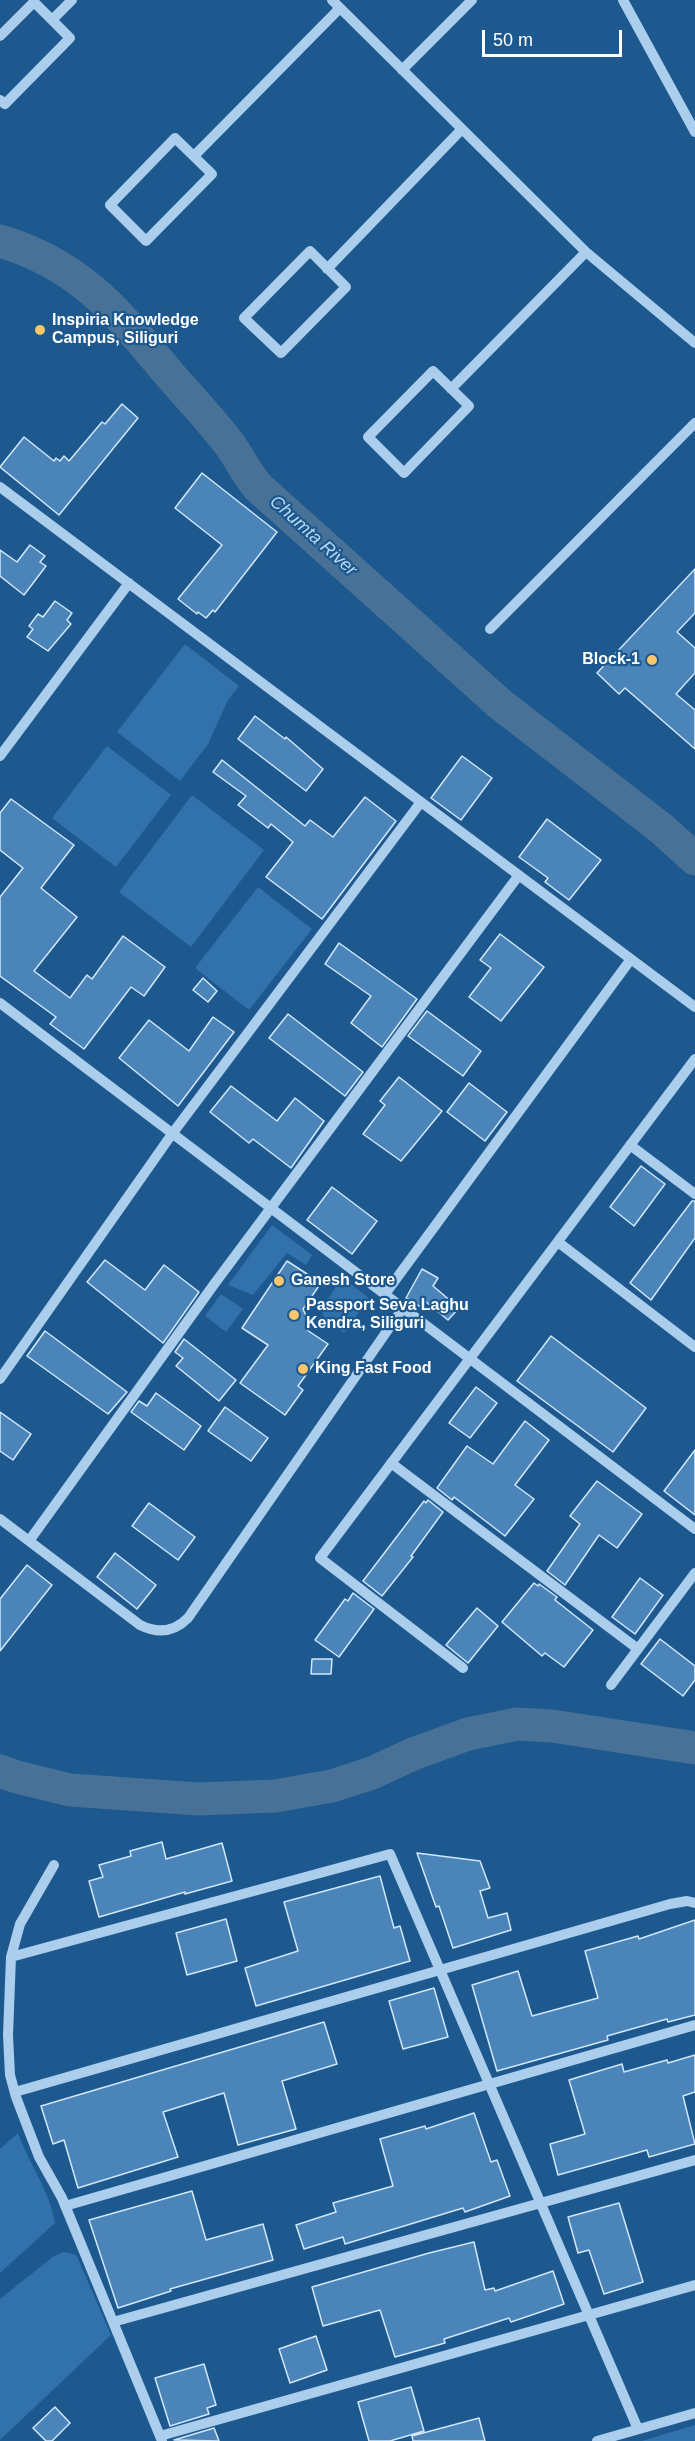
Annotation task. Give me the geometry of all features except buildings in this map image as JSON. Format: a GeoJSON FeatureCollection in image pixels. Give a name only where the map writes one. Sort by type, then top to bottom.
{"type":"FeatureCollection","features":[{"type":"Feature","properties":{"kind":"street"},"geometry":{"type":"LineString","coordinates":[[52,20],[72,0]]}},
{"type":"Feature","properties":{"kind":"street"},"geometry":{"type":"LineString","coordinates":[[402,70],[471,0]]}},
{"type":"Feature","properties":{"kind":"street"},"geometry":{"type":"LineString","coordinates":[[622,0],[695,132]]}},
{"type":"Feature","properties":{"kind":"street"},"geometry":{"type":"LineString","coordinates":[[0,36],[34,2],[70,38],[5,104],[0,99]]}},
{"type":"Feature","properties":{"kind":"street"},"geometry":{"type":"LineString","coordinates":[[194,156],[336,4],[586,252],[695,343]]}},
{"type":"Feature","properties":{"kind":"street"},"geometry":{"type":"LineString","coordinates":[[327,268],[462,129]]}},
{"type":"Feature","properties":{"kind":"street"},"geometry":{"type":"LineString","coordinates":[[175,138],[194,156],[212,174],[146,241],[110,205],[175,138]]}},
{"type":"Feature","properties":{"kind":"street"},"geometry":{"type":"LineString","coordinates":[[310,251],[327,268],[346,287],[281,353],[244,318],[310,251]]}},
{"type":"Feature","properties":{"kind":"street"},"geometry":{"type":"LineString","coordinates":[[451,389],[586,252]]}},
{"type":"Feature","properties":{"kind":"street"},"geometry":{"type":"LineString","coordinates":[[433,371],[451,389],[469,406],[404,473],[368,438],[433,371]]}},
{"type":"Feature","properties":{"kind":"street"},"geometry":{"type":"LineString","coordinates":[[490,629],[695,423]]}},
{"type":"Feature","properties":{"kind":"street"},"geometry":{"type":"LineString","coordinates":[[0,487],[695,1007]]}},
{"type":"Feature","properties":{"kind":"street"},"geometry":{"type":"LineString","coordinates":[[0,756],[129,583]]}},
{"type":"Feature","properties":{"kind":"street"},"geometry":{"type":"LineString","coordinates":[[0,1379],[172,1134],[421,802]]}},
{"type":"Feature","properties":{"kind":"street"},"geometry":{"type":"LineString","coordinates":[[29,1541],[270,1208],[519,875]]}},
{"type":"Feature","properties":{"kind":"street"},"geometry":{"type":"LineString","coordinates":[[385,1294],[631,959]]}},
{"type":"Feature","properties":{"kind":"street"},"geometry":{"type":"LineString","coordinates":[[0,1003],[695,1529]]}},
{"type":"Feature","properties":{"kind":"street"},"geometry":{"type":"LineString","coordinates":[[463,1668],[320,1558],[695,1059]]}},
{"type":"Feature","properties":{"kind":"street"},"geometry":{"type":"LineString","coordinates":[[630,1145],[695,1194]]}},
{"type":"Feature","properties":{"kind":"street"},"geometry":{"type":"LineString","coordinates":[[558,1242],[695,1347]]}},
{"type":"Feature","properties":{"kind":"street"},"geometry":{"type":"LineString","coordinates":[[0,1520],[140,1625],[158,1631],[179,1626],[188,1618],[403,1308]]}},
{"type":"Feature","properties":{"kind":"street"},"geometry":{"type":"LineString","coordinates":[[392,1463],[638,1649]]}},
{"type":"Feature","properties":{"kind":"street"},"geometry":{"type":"LineString","coordinates":[[611,1685],[695,1573]]}},
{"type":"Feature","properties":{"kind":"street"},"geometry":{"type":"LineString","coordinates":[[11,1957],[390,1854],[638,2429]]}},
{"type":"Feature","properties":{"kind":"street"},"geometry":{"type":"LineString","coordinates":[[54,1865],[20,1924],[11,1957],[8,2035],[10,2075],[39,2157],[65,2206],[161,2438],[695,2285]]}},
{"type":"Feature","properties":{"kind":"street"},"geometry":{"type":"LineString","coordinates":[[15,2092],[670,1904],[687,1901],[695,1903]]}},
{"type":"Feature","properties":{"kind":"street"},"geometry":{"type":"LineString","coordinates":[[65,2206],[695,2025]]}},
{"type":"Feature","properties":{"kind":"street"},"geometry":{"type":"LineString","coordinates":[[113,2322],[695,2160]]}},
{"type":"Feature","properties":{"kind":"street"},"geometry":{"type":"LineString","coordinates":[[597,2441],[695,2413]]}},
{"type":"Feature","properties":{"kind":"shaded area"},"geometry":{"type":"Polygon","coordinates":[[[185,644],[239,686],[228,700],[208,744],[180,781],[117,732],[185,644]]]}},
{"type":"Feature","properties":{"kind":"shaded area"},"geometry":{"type":"Polygon","coordinates":[[[107,746],[171,795],[116,867],[52,818],[107,746]]]}},
{"type":"Feature","properties":{"kind":"shaded area"},"geometry":{"type":"Polygon","coordinates":[[[192,795],[264,850],[191,947],[119,892],[192,795]]]}},
{"type":"Feature","properties":{"kind":"shaded area"},"geometry":{"type":"Polygon","coordinates":[[[258,887],[312,929],[249,1010],[195,968],[258,887]]]}},
{"type":"Feature","properties":{"kind":"shaded area"},"geometry":{"type":"Polygon","coordinates":[[[272,1225],[312,1255],[306,1265],[287,1253],[253,1295],[228,1285],[272,1225]]]}},
{"type":"Feature","properties":{"kind":"shaded area"},"geometry":{"type":"Polygon","coordinates":[[[342,1277],[369,1298],[344,1333],[325,1318],[321,1310],[342,1277]]]}},
{"type":"Feature","properties":{"kind":"shaded area"},"geometry":{"type":"Polygon","coordinates":[[[221,1294],[243,1309],[226,1332],[205,1316],[221,1294]]]}},
{"type":"Feature","properties":{"kind":"shaded area"},"geometry":{"type":"Polygon","coordinates":[[[18,2133],[49,2200],[55,2223],[0,2273],[0,2149],[18,2133]]]}},
{"type":"Feature","properties":{"kind":"shaded area"},"geometry":{"type":"Polygon","coordinates":[[[64,2252],[76,2255],[111,2335],[0,2440],[0,2299],[54,2256],[64,2252]]]}},
{"type":"Feature","properties":{"kind":"shaded area"},"geometry":{"type":"Polygon","coordinates":[[[695,2425],[695,2441],[642,2441],[695,2425]]]}},
{"type":"Feature","properties":{"kind":"waterway","name":"Chumta River"},"geometry":{"type":"LineString","coordinates":[[0,241],[53,263],[96,294],[133,331],[216,427],[258,487],[500,704],[662,829],[695,859]]}},
{"type":"Feature","properties":{"kind":"waterway"},"geometry":{"type":"LineString","coordinates":[[0,1771],[70,1790],[199,1799],[275,1796],[332,1786],[372,1773],[413,1754],[468,1734],[517,1724],[552,1726],[695,1748]]}},
{"type":"Feature","properties":{"kind":"place","name":"Inspiria Knowledge Campus, Siliguri"},"geometry":{"type":"Point","coordinates":[40,330]}},
{"type":"Feature","properties":{"kind":"place","name":"Block-1"},"geometry":{"type":"Point","coordinates":[652,660]}},
{"type":"Feature","properties":{"kind":"place","name":"Ganesh Store"},"geometry":{"type":"Point","coordinates":[279,1281]}},
{"type":"Feature","properties":{"kind":"place","name":"Passport Seva Laghu Kendra, Siliguri"},"geometry":{"type":"Point","coordinates":[294,1315]}},
{"type":"Feature","properties":{"kind":"place","name":"King Fast Food"},"geometry":{"type":"Point","coordinates":[303,1369]}}]}
